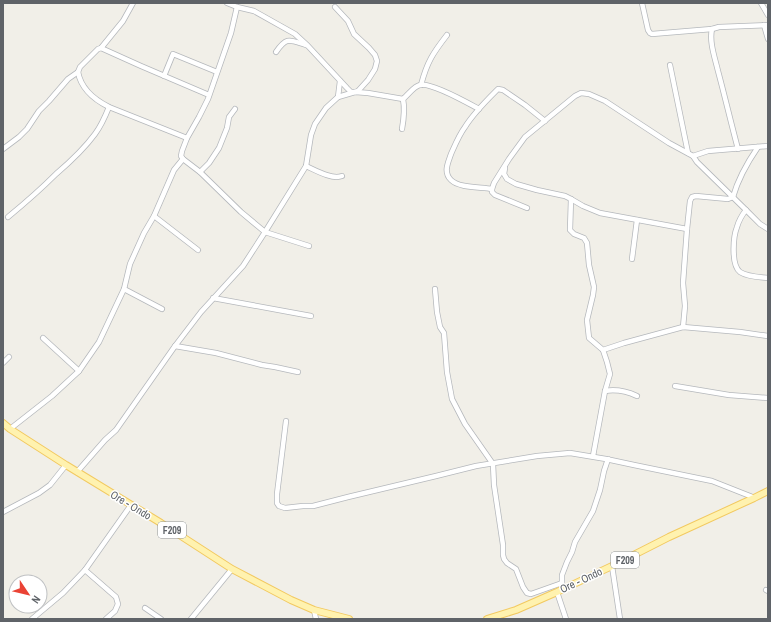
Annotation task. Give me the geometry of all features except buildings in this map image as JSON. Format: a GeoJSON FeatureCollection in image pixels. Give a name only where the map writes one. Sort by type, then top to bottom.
{"type":"FeatureCollection","features":[{"type":"Feature","properties":{"kind":"main road","name":"Ore - Ondo"},"geometry":{"type":"LineString","coordinates":[[3,423],[66,465],[161,523],[232,569],[291,600],[314,610],[349,619]]}},
{"type":"Feature","properties":{"kind":"main road","name":"F209"},"geometry":{"type":"LineString","coordinates":[[757,497],[768,491]]}},
{"type":"Feature","properties":{"kind":"main road","name":"F209"},"geometry":{"type":"LineString","coordinates":[[757,497],[768,495]]}},
{"type":"Feature","properties":{"kind":"main road","name":"Ore - Ondo"},"geometry":{"type":"LineString","coordinates":[[487,619],[516,610],[757,497]]}},
{"type":"Feature","properties":{"kind":"street"},"geometry":{"type":"LineString","coordinates":[[3,149],[19,137],[39,111],[68,79],[78,72],[98,49],[101,48],[123,21],[133,3]]}},
{"type":"Feature","properties":{"kind":"street"},"geometry":{"type":"LineString","coordinates":[[227,3],[254,11],[280,24],[295,34],[349,90],[403,99]]}},
{"type":"Feature","properties":{"kind":"street"},"geometry":{"type":"LineString","coordinates":[[642,3],[648,30],[652,34],[712,29],[719,27],[766,25],[768,39]]}},
{"type":"Feature","properties":{"kind":"street"},"geometry":{"type":"LineString","coordinates":[[761,3],[768,15]]}},
{"type":"Feature","properties":{"kind":"street"},"geometry":{"type":"LineString","coordinates":[[237,7],[231,33],[208,95],[208,99],[187,138],[180,156],[200,172],[240,212],[265,232],[309,246]]}},
{"type":"Feature","properties":{"kind":"street"},"geometry":{"type":"LineString","coordinates":[[78,472],[116,430],[175,346],[201,312],[243,266],[306,166],[311,135],[315,124],[326,108],[338,97],[358,91],[375,69],[375,54],[354,34],[348,21],[335,7]]}},
{"type":"Feature","properties":{"kind":"street"},"geometry":{"type":"LineString","coordinates":[[712,29],[711,34],[714,53],[738,148]]}},
{"type":"Feature","properties":{"kind":"street"},"geometry":{"type":"LineString","coordinates":[[421,85],[429,60],[447,35]]}},
{"type":"Feature","properties":{"kind":"street"},"geometry":{"type":"LineString","coordinates":[[276,52],[281,44],[289,40],[308,46]]}},
{"type":"Feature","properties":{"kind":"street"},"geometry":{"type":"LineString","coordinates":[[101,48],[208,95]]}},
{"type":"Feature","properties":{"kind":"street"},"geometry":{"type":"LineString","coordinates":[[164,76],[173,54],[217,72]]}},
{"type":"Feature","properties":{"kind":"street"},"geometry":{"type":"LineString","coordinates":[[670,65],[690,154]]}},
{"type":"Feature","properties":{"kind":"street"},"geometry":{"type":"LineString","coordinates":[[78,72],[81,82],[91,96],[100,103],[187,138]]}},
{"type":"Feature","properties":{"kind":"street"},"geometry":{"type":"LineString","coordinates":[[338,97],[340,81]]}},
{"type":"Feature","properties":{"kind":"street"},"geometry":{"type":"LineString","coordinates":[[403,99],[417,87],[426,85],[440,89],[479,109]]}},
{"type":"Feature","properties":{"kind":"street"},"geometry":{"type":"LineString","coordinates":[[492,189],[460,185],[451,181],[447,176],[447,164],[464,128],[498,89],[503,90],[545,121]]}},
{"type":"Feature","properties":{"kind":"street"},"geometry":{"type":"LineString","coordinates":[[527,208],[495,195],[492,192],[494,183],[509,159],[525,138],[575,96],[581,93],[589,94],[605,101],[668,143],[690,154],[760,224],[768,229]]}},
{"type":"Feature","properties":{"kind":"street"},"geometry":{"type":"LineString","coordinates":[[402,129],[405,106],[403,99]]}},
{"type":"Feature","properties":{"kind":"street"},"geometry":{"type":"LineString","coordinates":[[8,217],[86,145],[96,133],[109,107]]}},
{"type":"Feature","properties":{"kind":"street"},"geometry":{"type":"LineString","coordinates":[[200,172],[209,163],[219,148],[227,128],[229,117],[235,109]]}},
{"type":"Feature","properties":{"kind":"street"},"geometry":{"type":"LineString","coordinates":[[690,154],[768,146]]}},
{"type":"Feature","properties":{"kind":"street"},"geometry":{"type":"LineString","coordinates":[[733,197],[737,184],[744,170],[758,147]]}},
{"type":"Feature","properties":{"kind":"street"},"geometry":{"type":"LineString","coordinates":[[10,429],[52,396],[79,371],[99,342],[124,289],[130,264],[144,233],[154,216],[174,170],[182,159]]}},
{"type":"Feature","properties":{"kind":"street"},"geometry":{"type":"LineString","coordinates":[[306,166],[327,175],[342,176]]}},
{"type":"Feature","properties":{"kind":"street"},"geometry":{"type":"LineString","coordinates":[[505,166],[504,174],[507,179],[516,184],[559,194],[582,206],[600,213],[686,229]]}},
{"type":"Feature","properties":{"kind":"street"},"geometry":{"type":"LineString","coordinates":[[683,327],[685,306],[683,283],[686,229],[690,201],[692,197],[696,196],[728,199],[733,197]]}},
{"type":"Feature","properties":{"kind":"street"},"geometry":{"type":"LineString","coordinates":[[571,199],[570,230],[574,234],[584,238],[587,243],[589,265],[593,282],[593,295],[587,320],[589,338],[604,350],[610,374],[604,391],[593,456]]}},
{"type":"Feature","properties":{"kind":"street"},"geometry":{"type":"LineString","coordinates":[[746,210],[740,217],[736,228],[734,247],[736,267],[740,272],[747,275],[768,278]]}},
{"type":"Feature","properties":{"kind":"street"},"geometry":{"type":"LineString","coordinates":[[154,216],[198,250]]}},
{"type":"Feature","properties":{"kind":"street"},"geometry":{"type":"LineString","coordinates":[[632,259],[637,220]]}},
{"type":"Feature","properties":{"kind":"street"},"geometry":{"type":"LineString","coordinates":[[435,288],[437,312],[440,327],[444,333],[447,372],[452,399],[465,424],[493,464],[494,485],[498,504],[504,559],[516,569],[527,593],[531,594],[561,588]]}},
{"type":"Feature","properties":{"kind":"street"},"geometry":{"type":"LineString","coordinates":[[124,289],[162,309]]}},
{"type":"Feature","properties":{"kind":"street"},"geometry":{"type":"LineString","coordinates":[[213,298],[310,316]]}},
{"type":"Feature","properties":{"kind":"street"},"geometry":{"type":"LineString","coordinates":[[604,350],[683,327],[768,336]]}},
{"type":"Feature","properties":{"kind":"street"},"geometry":{"type":"LineString","coordinates":[[43,338],[79,371]]}},
{"type":"Feature","properties":{"kind":"street"},"geometry":{"type":"LineString","coordinates":[[175,346],[216,353],[262,365],[298,372]]}},
{"type":"Feature","properties":{"kind":"street"},"geometry":{"type":"LineString","coordinates":[[3,363],[9,357]]}},
{"type":"Feature","properties":{"kind":"street"},"geometry":{"type":"LineString","coordinates":[[675,386],[729,396],[768,398]]}},
{"type":"Feature","properties":{"kind":"street"},"geometry":{"type":"LineString","coordinates":[[604,391],[620,390],[637,396]]}},
{"type":"Feature","properties":{"kind":"street"},"geometry":{"type":"LineString","coordinates":[[286,421],[277,494],[277,503],[279,506],[285,508],[313,506],[348,496],[476,466],[538,456],[570,453],[593,456],[712,481],[750,496],[757,497]]}},
{"type":"Feature","properties":{"kind":"street"},"geometry":{"type":"LineString","coordinates":[[566,619],[561,588],[562,575],[575,542],[593,511],[608,459]]}},
{"type":"Feature","properties":{"kind":"street"},"geometry":{"type":"LineString","coordinates":[[3,512],[39,493],[50,485],[66,465]]}},
{"type":"Feature","properties":{"kind":"street"},"geometry":{"type":"LineString","coordinates":[[32,619],[63,593],[85,570],[131,505]]}},
{"type":"Feature","properties":{"kind":"street"},"geometry":{"type":"LineString","coordinates":[[612,566],[620,619]]}},
{"type":"Feature","properties":{"kind":"street"},"geometry":{"type":"LineString","coordinates":[[191,619],[232,569]]}},
{"type":"Feature","properties":{"kind":"street"},"geometry":{"type":"LineString","coordinates":[[85,570],[116,597],[118,604],[115,611],[106,619]]}},
{"type":"Feature","properties":{"kind":"street"},"geometry":{"type":"LineString","coordinates":[[145,608],[161,619]]}},
{"type":"Feature","properties":{"kind":"street"},"geometry":{"type":"LineString","coordinates":[[314,610],[316,619]]}}]}
